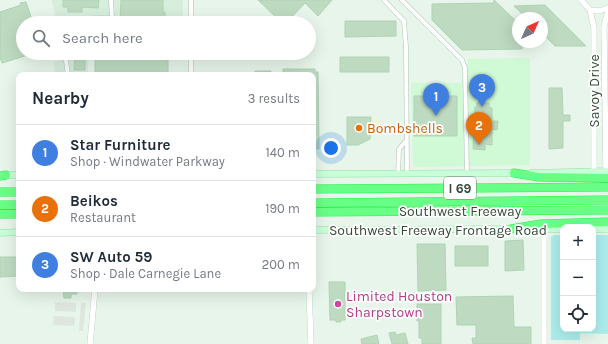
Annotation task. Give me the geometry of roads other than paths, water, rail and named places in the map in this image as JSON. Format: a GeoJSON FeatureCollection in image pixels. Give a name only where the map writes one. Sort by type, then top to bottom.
{"type":"FeatureCollection","features":[{"type":"Feature","properties":{"kind":"highway"},"geometry":{"type":"LineString","coordinates":[[514,173],[539,177],[607,174]]}},
{"type":"Feature","properties":{"kind":"highway","name":"Southwest Freeway"},"geometry":{"type":"LineString","coordinates":[[316,189],[608,187]]}},
{"type":"Feature","properties":{"kind":"highway"},"geometry":{"type":"LineString","coordinates":[[0,192],[16,192]]}},
{"type":"Feature","properties":{"kind":"highway"},"geometry":{"type":"LineString","coordinates":[[316,203],[608,200]]}},
{"type":"Feature","properties":{"kind":"highway"},"geometry":{"type":"LineString","coordinates":[[0,205],[16,205]]}},
{"type":"Feature","properties":{"kind":"highway","name":"Southwest Freeway"},"geometry":{"type":"LineString","coordinates":[[316,212],[608,210]]}},
{"type":"Feature","properties":{"kind":"highway"},"geometry":{"type":"LineString","coordinates":[[0,214],[16,214]]}},
{"type":"Feature","properties":{"kind":"highway"},"geometry":{"type":"LineString","coordinates":[[511,229],[542,224],[608,222]]}},
{"type":"Feature","properties":{"kind":"main road"},"geometry":{"type":"LineString","coordinates":[[316,174],[594,172],[607,174]]}},
{"type":"Feature","properties":{"kind":"main road"},"geometry":{"type":"LineString","coordinates":[[2,175],[16,175]]}},
{"type":"Feature","properties":{"kind":"main road","name":"Southwest Freeway Frontage Road"},"geometry":{"type":"LineString","coordinates":[[316,230],[560,229]]}},
{"type":"Feature","properties":{"kind":"main road"},"geometry":{"type":"LineString","coordinates":[[596,229],[608,229]]}},
{"type":"Feature","properties":{"kind":"main road"},"geometry":{"type":"LineString","coordinates":[[0,233],[16,232]]}},
{"type":"Feature","properties":{"kind":"street"},"geometry":{"type":"LineString","coordinates":[[111,0],[112,16]]}},
{"type":"Feature","properties":{"kind":"street"},"geometry":{"type":"LineString","coordinates":[[191,0],[191,16]]}},
{"type":"Feature","properties":{"kind":"street"},"geometry":{"type":"LineString","coordinates":[[384,0],[404,21],[406,47],[407,174]]}},
{"type":"Feature","properties":{"kind":"street"},"geometry":{"type":"LineString","coordinates":[[402,0],[462,60],[465,68],[467,174]]}},
{"type":"Feature","properties":{"kind":"street"},"geometry":{"type":"LineString","coordinates":[[581,0],[590,10],[599,11],[608,8]]}},
{"type":"Feature","properties":{"kind":"street","name":"Savoy Drive"},"geometry":{"type":"LineString","coordinates":[[590,10],[594,28],[594,172]]}},
{"type":"Feature","properties":{"kind":"street","name":"Savoy Drive"},"geometry":{"type":"LineString","coordinates":[[607,174],[604,27],[608,11]]}},
{"type":"Feature","properties":{"kind":"street"},"geometry":{"type":"LineString","coordinates":[[66,60],[68,72]]}},
{"type":"Feature","properties":{"kind":"street"},"geometry":{"type":"LineString","coordinates":[[191,60],[192,72]]}},
{"type":"Feature","properties":{"kind":"street"},"geometry":{"type":"LineString","coordinates":[[398,174],[399,149],[406,140]]}},
{"type":"Feature","properties":{"kind":"street"},"geometry":{"type":"LineString","coordinates":[[544,229],[544,344]]}},
{"type":"Feature","properties":{"kind":"street"},"geometry":{"type":"LineString","coordinates":[[90,344],[95,292]]}},
{"type":"Feature","properties":{"kind":"street"},"geometry":{"type":"LineString","coordinates":[[309,292],[311,344]]}},
{"type":"Feature","properties":{"kind":"place","name":"SW Auto 59"},"geometry":{"type":"Point","coordinates":[482,107]}},
{"type":"Feature","properties":{"kind":"place","name":"Star Furniture"},"geometry":{"type":"Point","coordinates":[436,116]}},
{"type":"Feature","properties":{"kind":"place","name":"Bombshells"},"geometry":{"type":"Point","coordinates":[359,128]}},
{"type":"Feature","properties":{"kind":"place","name":"Beikos"},"geometry":{"type":"Point","coordinates":[479,145]}},
{"type":"Feature","properties":{"kind":"place","name":"Limited Houston Sharpstown"},"geometry":{"type":"Point","coordinates":[338,304]}}]}
